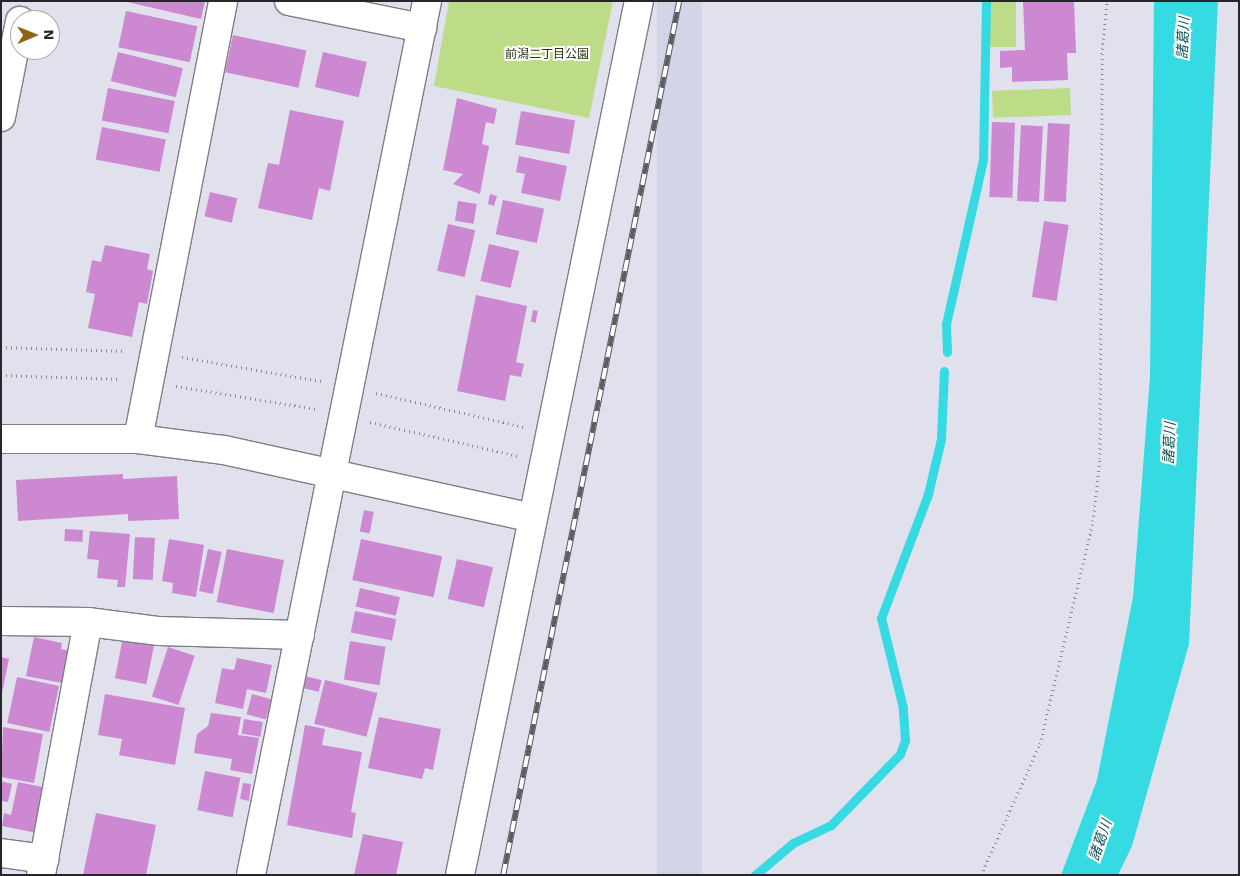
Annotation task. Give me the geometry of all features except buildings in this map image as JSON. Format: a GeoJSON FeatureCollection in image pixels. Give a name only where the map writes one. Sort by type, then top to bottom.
{"type":"FeatureCollection","features":[{"type":"Feature","properties":{"kind":"street"},"geometry":{"type":"LineString","coordinates":[[138,440],[223,1]]}},
{"type":"Feature","properties":{"kind":"street"},"geometry":{"type":"LineString","coordinates":[[289,1],[422,28]]}},
{"type":"Feature","properties":{"kind":"street"},"geometry":{"type":"LineString","coordinates":[[251,875],[300,635],[330,474],[427,1]]}},
{"type":"Feature","properties":{"kind":"street"},"geometry":{"type":"LineString","coordinates":[[460,875],[639,1]]}},
{"type":"Feature","properties":{"kind":"street"},"geometry":{"type":"LineString","coordinates":[[1,117],[12,60]]}},
{"type":"Feature","properties":{"kind":"street"},"geometry":{"type":"LineString","coordinates":[[1,439],[138,440],[224,450],[533,518]]}},
{"type":"Feature","properties":{"kind":"street"},"geometry":{"type":"LineString","coordinates":[[1,621],[88,622],[159,631],[300,635]]}},
{"type":"Feature","properties":{"kind":"street"},"geometry":{"type":"LineString","coordinates":[[1,853],[43,867],[88,622]]}},
{"type":"Feature","properties":{"kind":"path"},"geometry":{"type":"LineString","coordinates":[[981,875],[1040,744],[1093,521],[1100,459],[1102,54],[1107,1]]}},
{"type":"Feature","properties":{"kind":"path"},"geometry":{"type":"LineString","coordinates":[[1,348],[155,352],[348,387],[529,429]]}},
{"type":"Feature","properties":{"kind":"path"},"geometry":{"type":"LineString","coordinates":[[1,375],[150,382],[343,416],[520,456]]}},
{"type":"Feature","properties":{"kind":"shaded area"},"geometry":{"type":"Polygon","coordinates":[[[657,1],[702,1],[702,875],[657,875],[657,1]]]}},
{"type":"Feature","properties":{"kind":"green space","name":"前潟二丁目公園"},"geometry":{"type":"Polygon","coordinates":[[[449,1],[613,1],[589,118],[434,86],[449,1]]]}},
{"type":"Feature","properties":{"kind":"green space"},"geometry":{"type":"Polygon","coordinates":[[[990,1],[1016,1],[1016,47],[990,47],[990,1]]]}},
{"type":"Feature","properties":{"kind":"green space"},"geometry":{"type":"Polygon","coordinates":[[[1070,88],[1071,115],[993,118],[992,91],[1070,88]]]}},
{"type":"Feature","properties":{"kind":"water","name":"諸葛川"},"geometry":{"type":"Polygon","coordinates":[[[1154,1],[1218,1],[1189,644],[1132,846],[1118,875],[1061,875],[1097,780],[1133,597],[1150,376],[1154,1]]]}},
{"type":"Feature","properties":{"kind":"waterway"},"geometry":{"type":"LineString","coordinates":[[947,352],[946,324],[983,160],[986,1]]}},
{"type":"Feature","properties":{"kind":"waterway"},"geometry":{"type":"LineString","coordinates":[[755,875],[793,843],[831,825],[900,754],[905,740],[903,708],[881,618],[928,494],[941,439],[944,371]]}},
{"type":"Feature","properties":{"kind":"railway"},"geometry":{"type":"LineString","coordinates":[[503,875],[679,1]]}}]}
